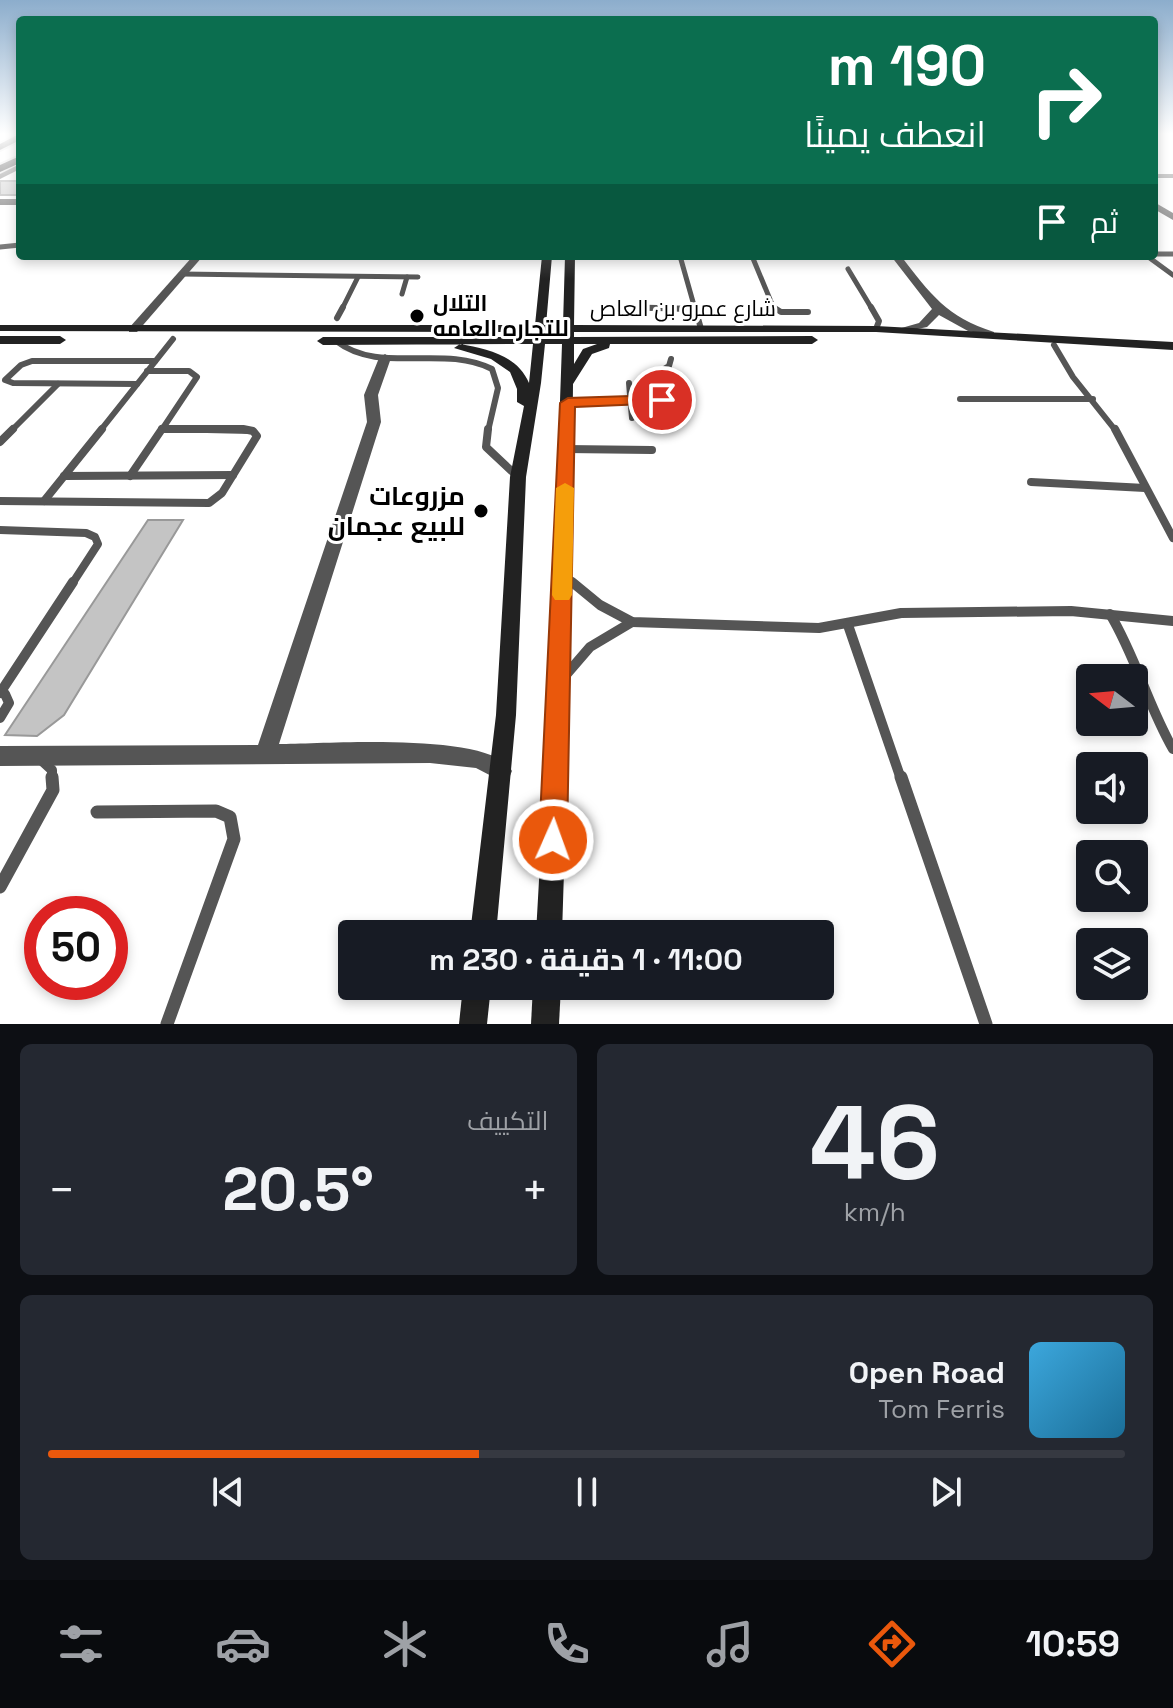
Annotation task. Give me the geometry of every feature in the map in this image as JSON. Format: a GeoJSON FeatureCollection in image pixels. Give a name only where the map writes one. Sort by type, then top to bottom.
{"type":"FeatureCollection","features":[{"type":"Feature","properties":{"kind":"main road"},"geometry":{"type":"LineString","coordinates":[[485,920],[506,715],[518,477],[535,383],[546,260]]}},
{"type":"Feature","properties":{"kind":"main road"},"geometry":{"type":"LineString","coordinates":[[550,920],[560,684],[570,260]]}},
{"type":"Feature","properties":{"kind":"main road"},"geometry":{"type":"LineString","coordinates":[[479,328],[525,314],[541,303]]}},
{"type":"Feature","properties":{"kind":"main road"},"geometry":{"type":"LineString","coordinates":[[570,308],[587,321],[623,335]]}},
{"type":"Feature","properties":{"kind":"main road","name":"شارع عمرو بن العاص"},"geometry":{"type":"LineString","coordinates":[[0,328],[479,328],[538,334]]}},
{"type":"Feature","properties":{"kind":"main road","name":"شارع عمرو بن العاص"},"geometry":{"type":"LineString","coordinates":[[623,335],[701,329],[876,329],[1173,346]]}},
{"type":"Feature","properties":{"kind":"main road","name":"شارع عمرو بن العاص"},"geometry":{"type":"LineString","coordinates":[[0,340],[355,341],[569,334],[1054,345],[1173,354]]}},
{"type":"Feature","properties":{"kind":"main road"},"geometry":{"type":"LineString","coordinates":[[568,394],[587,352],[623,335]]}},
{"type":"Feature","properties":{"kind":"main road"},"geometry":{"type":"LineString","coordinates":[[355,341],[469,349],[492,355],[511,365],[526,386],[519,439],[522,451]]}},
{"type":"Feature","properties":{"kind":"main road"},"geometry":{"type":"LineString","coordinates":[[473,1024],[476,1000]]}},
{"type":"Feature","properties":{"kind":"main road"},"geometry":{"type":"LineString","coordinates":[[545,1024],[546,1000]]}},
{"type":"Feature","properties":{"kind":"street"},"geometry":{"type":"LineString","coordinates":[[133,330],[194,260]]}},
{"type":"Feature","properties":{"kind":"street"},"geometry":{"type":"LineString","coordinates":[[899,260],[937,310],[958,324],[990,334]]}},
{"type":"Feature","properties":{"kind":"street"},"geometry":{"type":"LineString","coordinates":[[902,331],[923,325],[937,310]]}},
{"type":"Feature","properties":{"kind":"street"},"geometry":{"type":"LineString","coordinates":[[265,755],[374,422],[371,395],[385,358]]}},
{"type":"Feature","properties":{"kind":"street"},"geometry":{"type":"LineString","coordinates":[[0,756],[448,754],[473,757],[501,771]]}},
{"type":"Feature","properties":{"kind":"lane"},"geometry":{"type":"LineString","coordinates":[[681,260],[701,329]]}},
{"type":"Feature","properties":{"kind":"lane"},"geometry":{"type":"LineString","coordinates":[[754,260],[774,309],[785,313],[808,312]]}},
{"type":"Feature","properties":{"kind":"lane"},"geometry":{"type":"LineString","coordinates":[[1152,260],[1173,275]]}},
{"type":"Feature","properties":{"kind":"lane"},"geometry":{"type":"LineString","coordinates":[[848,269],[879,321],[876,329]]}},
{"type":"Feature","properties":{"kind":"lane"},"geometry":{"type":"LineString","coordinates":[[182,274],[418,277]]}},
{"type":"Feature","properties":{"kind":"lane"},"geometry":{"type":"LineString","coordinates":[[337,318],[358,277]]}},
{"type":"Feature","properties":{"kind":"lane"},"geometry":{"type":"LineString","coordinates":[[402,294],[407,277]]}},
{"type":"Feature","properties":{"kind":"lane"},"geometry":{"type":"LineString","coordinates":[[618,307],[695,309]]}},
{"type":"Feature","properties":{"kind":"lane"},"geometry":{"type":"LineString","coordinates":[[785,313],[791,329]]}},
{"type":"Feature","properties":{"kind":"lane"},"geometry":{"type":"LineString","coordinates":[[44,501],[173,339]]}},
{"type":"Feature","properties":{"kind":"lane"},"geometry":{"type":"LineString","coordinates":[[336,341],[354,354],[385,358],[461,358],[479,362],[491,369],[498,385],[486,447],[518,477]]}},
{"type":"Feature","properties":{"kind":"lane"},"geometry":{"type":"LineString","coordinates":[[1054,345],[1073,377],[1112,422],[1173,538]]}},
{"type":"Feature","properties":{"kind":"lane"},"geometry":{"type":"LineString","coordinates":[[664,423],[657,373],[669,366],[671,359]]}},
{"type":"Feature","properties":{"kind":"lane"},"geometry":{"type":"LineString","coordinates":[[137,384],[10,383],[5,380],[29,361],[155,361]]}},
{"type":"Feature","properties":{"kind":"lane"},"geometry":{"type":"LineString","coordinates":[[130,476],[197,377],[189,371],[147,371]]}},
{"type":"Feature","properties":{"kind":"lane"},"geometry":{"type":"LineString","coordinates":[[629,383],[632,418]]}},
{"type":"Feature","properties":{"kind":"lane"},"geometry":{"type":"LineString","coordinates":[[0,442],[58,384]]}},
{"type":"Feature","properties":{"kind":"lane"},"geometry":{"type":"LineString","coordinates":[[568,394],[630,401],[662,400]]}},
{"type":"Feature","properties":{"kind":"lane"},"geometry":{"type":"LineString","coordinates":[[960,399],[1094,399]]}},
{"type":"Feature","properties":{"kind":"lane"},"geometry":{"type":"LineString","coordinates":[[0,501],[202,505],[219,497],[255,440],[253,431],[162,429]]}},
{"type":"Feature","properties":{"kind":"lane"},"geometry":{"type":"LineString","coordinates":[[566,449],[652,450]]}},
{"type":"Feature","properties":{"kind":"lane"},"geometry":{"type":"LineString","coordinates":[[64,476],[233,475]]}},
{"type":"Feature","properties":{"kind":"lane"},"geometry":{"type":"LineString","coordinates":[[1031,482],[1145,488]]}},
{"type":"Feature","properties":{"kind":"lane"},"geometry":{"type":"LineString","coordinates":[[0,530],[86,533],[95,537],[98,544],[0,693],[5,694],[9,703],[0,718]]}},
{"type":"Feature","properties":{"kind":"lane"},"geometry":{"type":"LineString","coordinates":[[563,575],[600,605],[632,622],[819,628],[848,625],[871,616],[901,613],[1051,611],[1173,621]]}},
{"type":"Feature","properties":{"kind":"lane"},"geometry":{"type":"LineString","coordinates":[[1110,614],[1133,652],[1173,749]]}},
{"type":"Feature","properties":{"kind":"lane"},"geometry":{"type":"LineString","coordinates":[[560,684],[590,647],[632,622]]}},
{"type":"Feature","properties":{"kind":"lane"},"geometry":{"type":"LineString","coordinates":[[848,625],[986,1024]]}},
{"type":"Feature","properties":{"kind":"lane"},"geometry":{"type":"LineString","coordinates":[[0,887],[53,790],[52,770],[35,757]]}},
{"type":"Feature","properties":{"kind":"lane"},"geometry":{"type":"LineString","coordinates":[[97,812],[216,811],[230,817],[234,839],[167,1024]]}},
{"type":"Feature","properties":{"kind":"building"},"geometry":{"type":"Polygon","coordinates":[[[0,183],[16,183],[16,195],[0,195],[0,183]]]}},
{"type":"Feature","properties":{"kind":"building"},"geometry":{"type":"Polygon","coordinates":[[[148,520],[183,520],[64,715],[37,736],[5,735],[148,520]]]}},
{"type":"Feature","properties":{"kind":"slow traffic"},"geometry":{"type":"LineString","coordinates":[[562,595],[565,488]]}},
{"type":"Feature","properties":{"kind":"place","name":"التلال للتجاره العامه"},"geometry":{"type":"Point","coordinates":[417,316]}},
{"type":"Feature","properties":{"kind":"place","name":"مزروعات للبيع عجمان"},"geometry":{"type":"Point","coordinates":[481,511]}},
{"type":"Feature","properties":{"kind":"route"},"geometry":{"type":"LineString","coordinates":[[553,840],[568,403],[662,400]]}}]}
